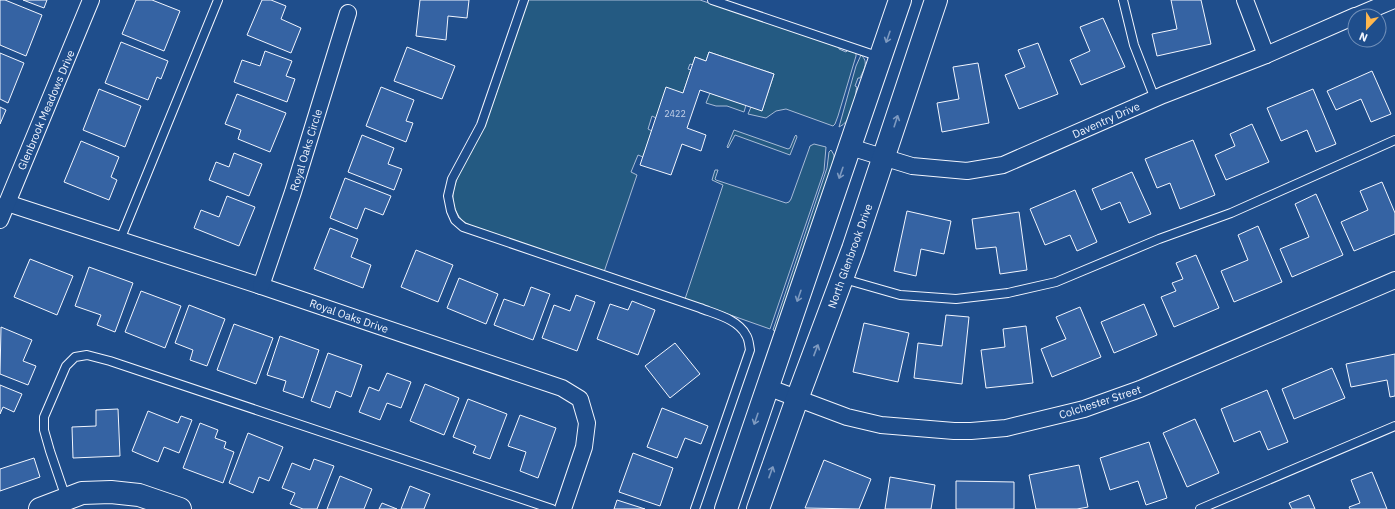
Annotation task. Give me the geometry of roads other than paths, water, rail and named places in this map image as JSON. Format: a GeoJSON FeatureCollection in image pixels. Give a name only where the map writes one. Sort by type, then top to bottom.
{"type":"FeatureCollection","features":[{"type":"Feature","properties":{"kind":"main road"},"geometry":{"type":"LineString","coordinates":[[726,509],[900,0]]}},
{"type":"Feature","properties":{"kind":"main road","name":"North Glenbrook Drive"},"geometry":{"type":"LineString","coordinates":[[758,509],[797,399],[843,278],[936,0]]}},
{"type":"Feature","properties":{"kind":"main road"},"geometry":{"type":"LineString","coordinates":[[40,509],[82,493],[111,492],[139,496],[180,509]]}},
{"type":"Feature","properties":{"kind":"street","name":"Glenbrook Meadows Drive"},"geometry":{"type":"LineString","coordinates":[[0,220],[91,0]]}},
{"type":"Feature","properties":{"kind":"street"},"geometry":{"type":"LineString","coordinates":[[1245,0],[1266,55]]}},
{"type":"Feature","properties":{"kind":"street","name":"Daventry Drive"},"geometry":{"type":"LineString","coordinates":[[1373,8],[1387,1]]}},
{"type":"Feature","properties":{"kind":"street","name":"Royal Oaks Circle"},"geometry":{"type":"LineString","coordinates":[[261,286],[294,192],[348,13]]}},
{"type":"Feature","properties":{"kind":"street","name":"Daventry Drive"},"geometry":{"type":"LineString","coordinates":[[850,147],[912,166],[966,171],[1003,165],[1155,99],[1266,55],[1347,20]]}},
{"type":"Feature","properties":{"kind":"street","name":"Royal Oaks Drive"},"geometry":{"type":"LineString","coordinates":[[7,203],[261,286],[562,388],[580,399],[587,423],[584,446],[562,509]]}},
{"type":"Feature","properties":{"kind":"street","name":"Colchester Street"},"geometry":{"type":"LineString","coordinates":[[767,387],[847,417],[881,425],[954,431],[1006,428],[1084,409],[1140,389],[1395,280]]}},
{"type":"Feature","properties":{"kind":"lane"},"geometry":{"type":"LineString","coordinates":[[120,240],[218,0]]}},
{"type":"Feature","properties":{"kind":"lane"},"geometry":{"type":"LineString","coordinates":[[524,0],[481,126],[452,179],[448,196],[450,211],[455,220],[463,227],[700,308],[729,320],[742,328],[747,336],[750,350],[695,509]]}},
{"type":"Feature","properties":{"kind":"lane"},"geometry":{"type":"LineString","coordinates":[[712,0],[881,57]]}},
{"type":"Feature","properties":{"kind":"lane"},"geometry":{"type":"LineString","coordinates":[[1123,0],[1134,45],[1155,99]]}},
{"type":"Feature","properties":{"kind":"lane"},"geometry":{"type":"LineString","coordinates":[[843,278],[900,296],[956,299],[1008,293],[1056,282],[1159,239],[1231,213],[1395,140]]}},
{"type":"Feature","properties":{"kind":"lane"},"geometry":{"type":"LineString","coordinates":[[66,499],[44,430],[44,417],[66,366],[75,357],[87,355],[110,361],[455,478],[552,509]]}},
{"type":"Feature","properties":{"kind":"lane"},"geometry":{"type":"LineString","coordinates":[[1200,509],[1395,426]]}}]}
